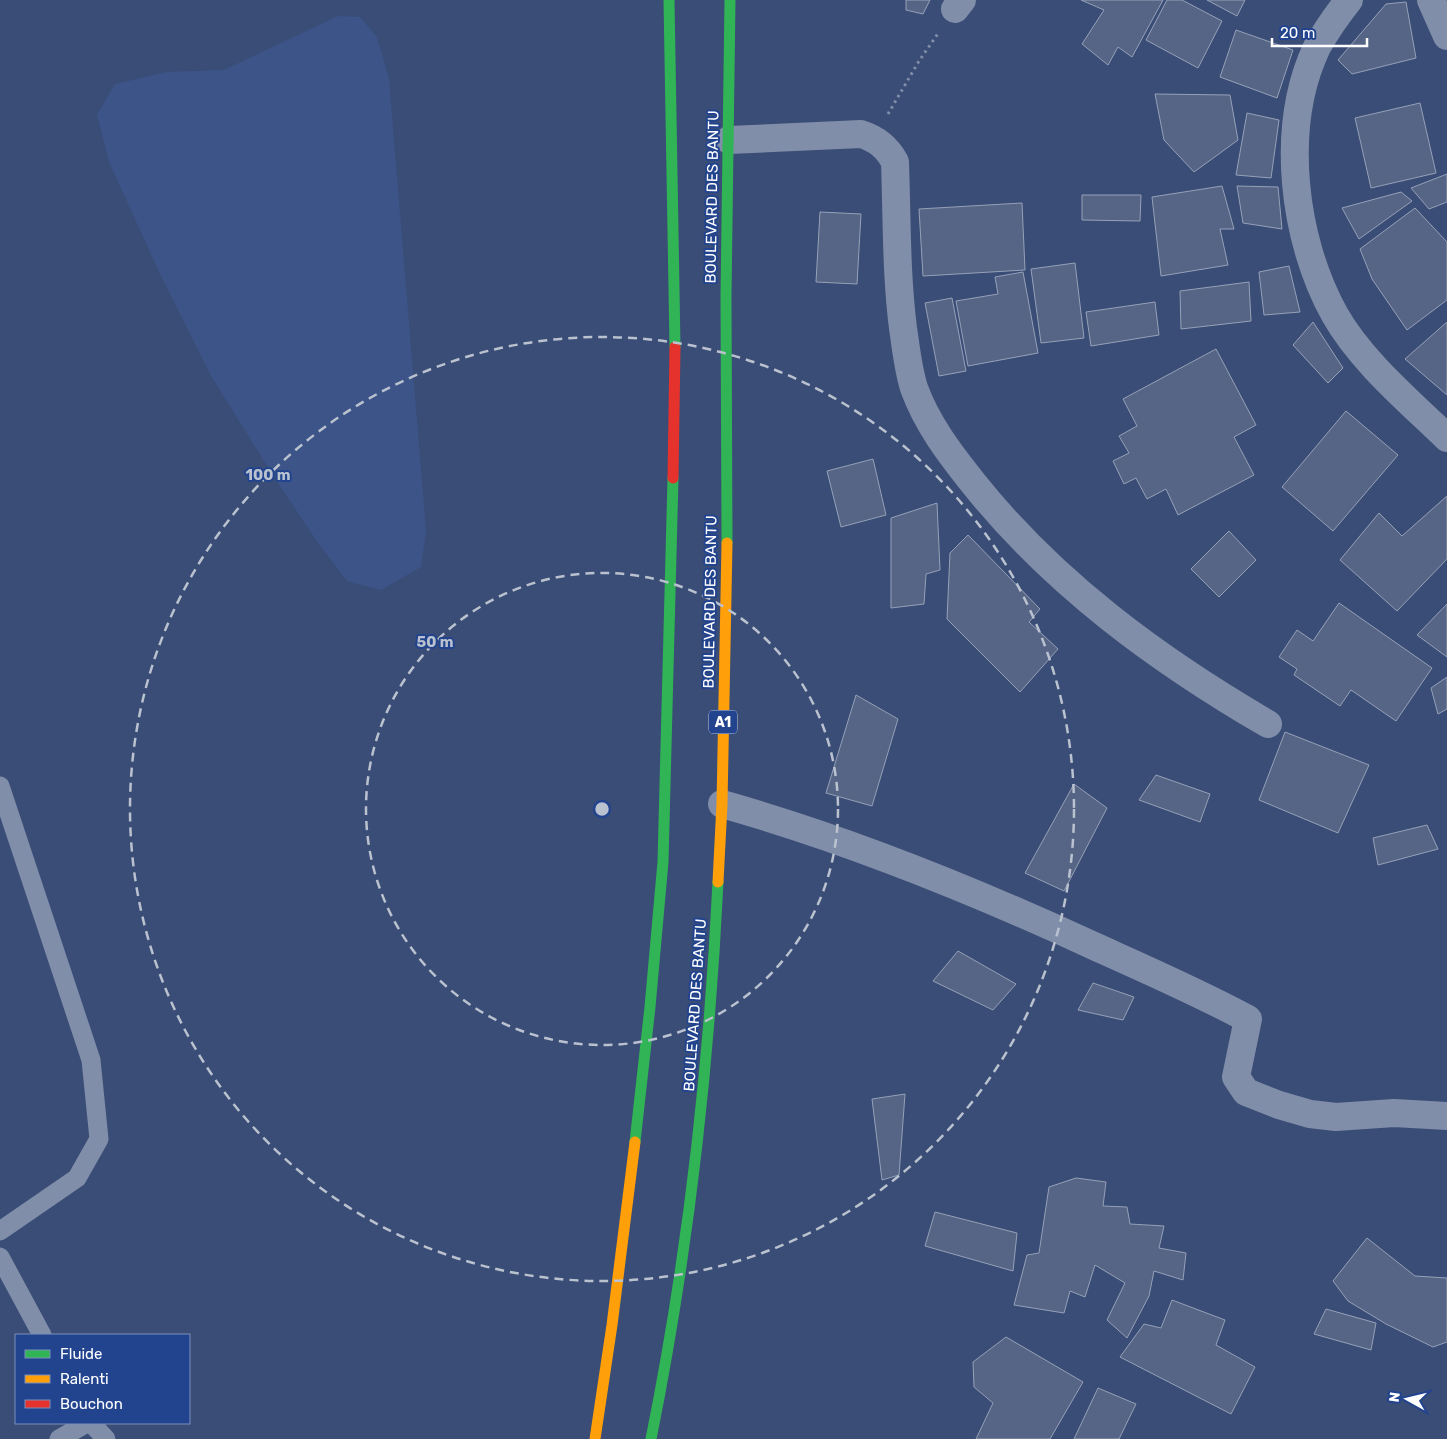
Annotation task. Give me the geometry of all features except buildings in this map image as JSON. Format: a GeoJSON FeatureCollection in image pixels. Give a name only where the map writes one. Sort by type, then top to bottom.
{"type":"FeatureCollection","features":[{"type":"Feature","properties":{"kind":"highway"},"geometry":{"type":"LineString","coordinates":[[595,1439],[614,1315],[635,1150],[662,862],[675,358],[669,0]]}},
{"type":"Feature","properties":{"kind":"highway","name":"BOULEVARD DES BANTU"},"geometry":{"type":"LineString","coordinates":[[650,1439],[679,1284],[701,1122],[714,968],[722,804],[727,554],[726,296],[730,0]]}},
{"type":"Feature","properties":{"kind":"street"},"geometry":{"type":"LineString","coordinates":[[1349,0],[1317,48],[1305,82],[1296,130],[1295,156],[1298,203],[1310,252],[1323,289],[1336,315],[1378,370],[1447,438]]}},
{"type":"Feature","properties":{"kind":"street"},"geometry":{"type":"LineString","coordinates":[[1431,0],[1447,36]]}},
{"type":"Feature","properties":{"kind":"street"},"geometry":{"type":"LineString","coordinates":[[729,140],[861,134],[876,139],[890,151],[895,162],[898,273],[908,361],[914,387],[923,409],[952,457],[988,502],[1028,545],[1097,608],[1162,658],[1268,724]]}},
{"type":"Feature","properties":{"kind":"street"},"geometry":{"type":"LineString","coordinates":[[722,804],[872,852],[948,881],[1013,908],[1193,991],[1248,1019],[1236,1077],[1246,1092],[1279,1105],[1310,1114],[1336,1117],[1394,1113],[1447,1116]]}},
{"type":"Feature","properties":{"kind":"lane"},"geometry":{"type":"LineString","coordinates":[[0,786],[91,1060],[99,1139],[77,1178],[0,1231]]}},
{"type":"Feature","properties":{"kind":"lane"},"geometry":{"type":"LineString","coordinates":[[0,1258],[41,1334]]}},
{"type":"Feature","properties":{"kind":"lane"},"geometry":{"type":"LineString","coordinates":[[59,1439],[85,1424]]}},
{"type":"Feature","properties":{"kind":"lane"},"geometry":{"type":"LineString","coordinates":[[92,1424],[106,1439]]}},
{"type":"Feature","properties":{"kind":"path"},"geometry":{"type":"LineString","coordinates":[[876,139],[899,93],[919,60],[959,5]]}},
{"type":"Feature","properties":{"kind":"water"},"geometry":{"type":"Polygon","coordinates":[[[338,16],[360,17],[377,37],[389,79],[426,531],[421,567],[381,590],[347,581],[318,543],[272,474],[211,376],[160,274],[109,162],[97,115],[115,84],[167,72],[224,70],[338,16]]]}},
{"type":"Feature","properties":{"kind":"traffic: fast"},"geometry":{"type":"LineString","coordinates":[[669,0],[675,347]]}},
{"type":"Feature","properties":{"kind":"traffic: fast"},"geometry":{"type":"LineString","coordinates":[[727,543],[726,296],[730,0]]}},
{"type":"Feature","properties":{"kind":"traffic: fast"},"geometry":{"type":"LineString","coordinates":[[635,1142],[663,862],[673,478]]}},
{"type":"Feature","properties":{"kind":"traffic: fast"},"geometry":{"type":"LineString","coordinates":[[651,1439],[676,1301],[695,1162],[709,1022],[718,882]]}},
{"type":"Feature","properties":{"kind":"traffic: slow"},"geometry":{"type":"LineString","coordinates":[[718,882],[722,804],[727,543]]}},
{"type":"Feature","properties":{"kind":"traffic: slow"},"geometry":{"type":"LineString","coordinates":[[595,1439],[612,1325],[635,1142]]}},
{"type":"Feature","properties":{"kind":"traffic: jam"},"geometry":{"type":"LineString","coordinates":[[673,478],[675,347]]}}]}
